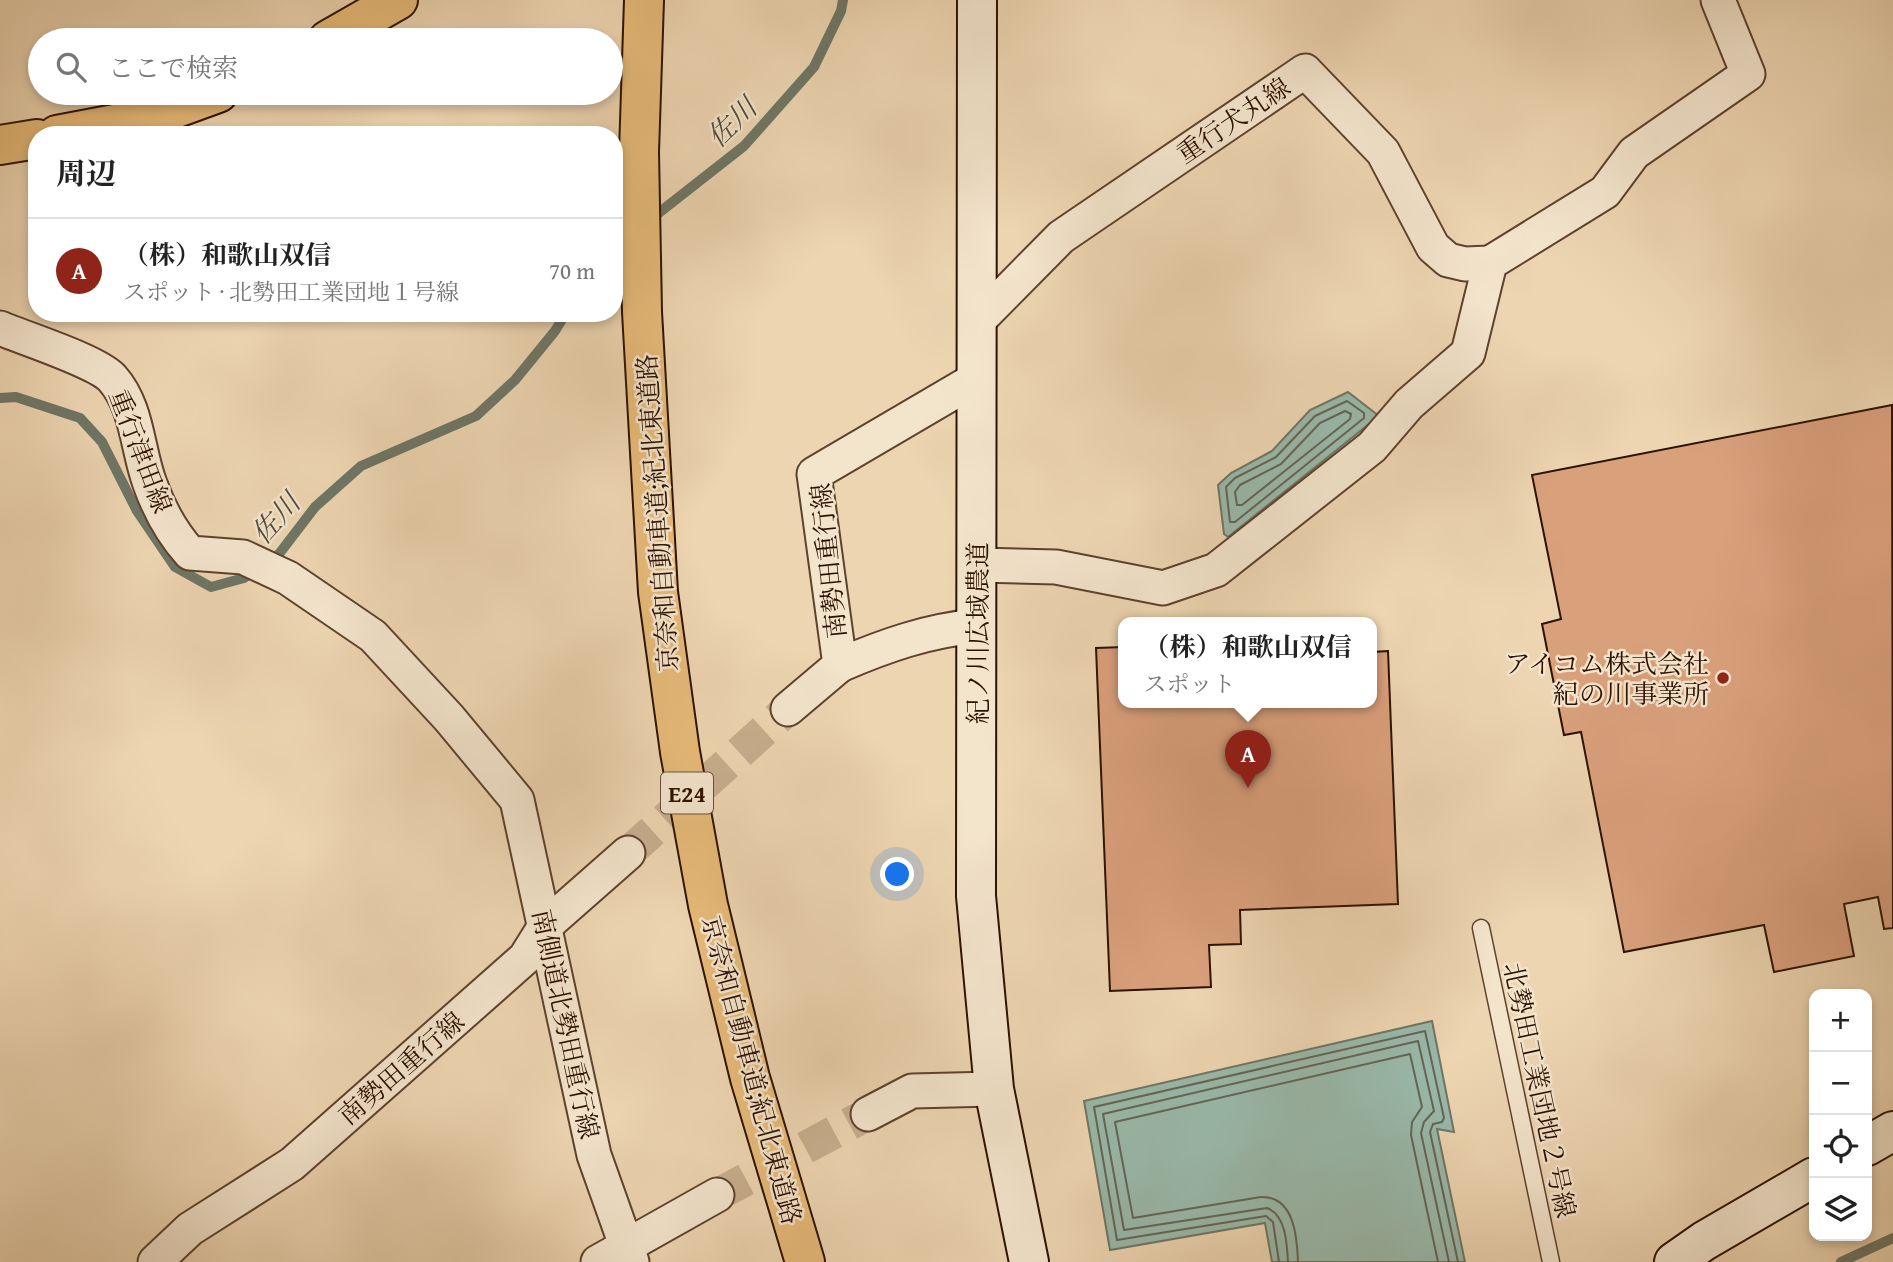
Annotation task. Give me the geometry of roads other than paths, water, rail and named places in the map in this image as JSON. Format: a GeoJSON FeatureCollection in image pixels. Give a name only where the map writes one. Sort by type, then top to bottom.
{"type":"FeatureCollection","features":[{"type":"Feature","properties":{"kind":"main road"},"geometry":{"type":"LineString","coordinates":[[349,28],[398,0]]}},
{"type":"Feature","properties":{"kind":"main road","name":"京奈和自動車道;紀北東道路"},"geometry":{"type":"LineString","coordinates":[[644,0],[639,152],[642,312],[658,592],[680,752],[711,919],[750,1078],[805,1262]]}},
{"type":"Feature","properties":{"kind":"main road"},"geometry":{"type":"LineString","coordinates":[[104,126],[152,117],[185,105]]}},
{"type":"Feature","properties":{"kind":"main road"},"geometry":{"type":"LineString","coordinates":[[0,145],[28,140]]}},
{"type":"Feature","properties":{"kind":"street","name":"紀ノ川広域農道"},"geometry":{"type":"LineString","coordinates":[[977,0],[976,896],[994,1089],[1029,1262]]}},
{"type":"Feature","properties":{"kind":"street"},"geometry":{"type":"LineString","coordinates":[[978,565],[1056,567],[1163,588],[1216,570],[1372,447],[1409,404],[1468,353],[1490,263],[1605,192],[1634,153],[1748,74],[1718,0]]}},
{"type":"Feature","properties":{"kind":"street","name":"重行犬丸線"},"geometry":{"type":"LineString","coordinates":[[976,323],[1061,237],[1305,71],[1383,152],[1433,247],[1448,260],[1465,264],[1490,263]]}},
{"type":"Feature","properties":{"kind":"street","name":"重行津田線"},"geometry":{"type":"LineString","coordinates":[[0,328],[94,366],[112,379],[130,408],[150,483],[175,536],[190,552],[243,557],[288,578],[373,636],[449,718],[517,800]]}},
{"type":"Feature","properties":{"kind":"street","name":"南勢田重行線"},"geometry":{"type":"LineString","coordinates":[[840,665],[814,474],[975,379]]}},
{"type":"Feature","properties":{"kind":"street","name":"南勢田重行線"},"geometry":{"type":"LineString","coordinates":[[788,709],[840,665],[876,650],[945,628],[978,626]]}},
{"type":"Feature","properties":{"kind":"street","name":"南側道北勢田重行線"},"geometry":{"type":"LineString","coordinates":[[517,800],[594,1155],[629,1253]]}},
{"type":"Feature","properties":{"kind":"street","name":"南勢田重行線"},"geometry":{"type":"LineString","coordinates":[[155,1262],[190,1229],[292,1164],[525,958],[545,926],[628,853]]}},
{"type":"Feature","properties":{"kind":"street"},"geometry":{"type":"LineString","coordinates":[[868,1114],[912,1091],[994,1089]]}},
{"type":"Feature","properties":{"kind":"street"},"geometry":{"type":"LineString","coordinates":[[1872,1143],[1893,1131]]}},
{"type":"Feature","properties":{"kind":"street"},"geometry":{"type":"LineString","coordinates":[[1674,1262],[1704,1241],[1812,1178]]}},
{"type":"Feature","properties":{"kind":"street"},"geometry":{"type":"LineString","coordinates":[[598,1262],[629,1253],[717,1195]]}},
{"type":"Feature","properties":{"kind":"lane","name":"北勢田工業団地２号線"},"geometry":{"type":"LineString","coordinates":[[1481,928],[1551,1262]]}},
{"type":"Feature","properties":{"kind":"water"},"geometry":{"type":"Polygon","coordinates":[[[1348,392],[1379,416],[1228,537],[1224,534],[1218,485],[1231,473],[1272,451],[1310,410],[1348,392]]]}},
{"type":"Feature","properties":{"kind":"water"},"geometry":{"type":"Polygon","coordinates":[[[1432,1021],[1454,1132],[1437,1129],[1465,1262],[1272,1262],[1265,1223],[1110,1250],[1084,1101],[1432,1021]]]}},
{"type":"Feature","properties":{"kind":"waterway","name":"佐川"},"geometry":{"type":"LineString","coordinates":[[651,219],[744,146],[814,67],[841,11],[843,0]]}},
{"type":"Feature","properties":{"kind":"waterway","name":"佐川"},"geometry":{"type":"LineString","coordinates":[[623,240],[631,234]]}},
{"type":"Feature","properties":{"kind":"waterway","name":"佐川"},"geometry":{"type":"LineString","coordinates":[[270,560],[279,554],[315,507],[361,466],[476,416],[515,380],[560,322]]}},
{"type":"Feature","properties":{"kind":"waterway","name":"佐川"},"geometry":{"type":"LineString","coordinates":[[0,398],[16,397],[80,418],[102,442],[137,511],[175,567],[211,587],[244,578],[254,571]]}},
{"type":"Feature","properties":{"kind":"waterway"},"geometry":{"type":"LineString","coordinates":[[1841,1262],[1893,1238]]}},
{"type":"Feature","properties":{"kind":"tunnel"},"geometry":{"type":"LineString","coordinates":[[628,853],[788,709]]}},
{"type":"Feature","properties":{"kind":"tunnel"},"geometry":{"type":"LineString","coordinates":[[717,1195],[868,1114]]}},
{"type":"Feature","properties":{"kind":"place","name":"アイコム株式会社 紀の川事業所"},"geometry":{"type":"Point","coordinates":[1723,678]}},
{"type":"Feature","properties":{"kind":"place","name":"（株）和歌山双信"},"geometry":{"type":"Point","coordinates":[1248,788]}}]}
